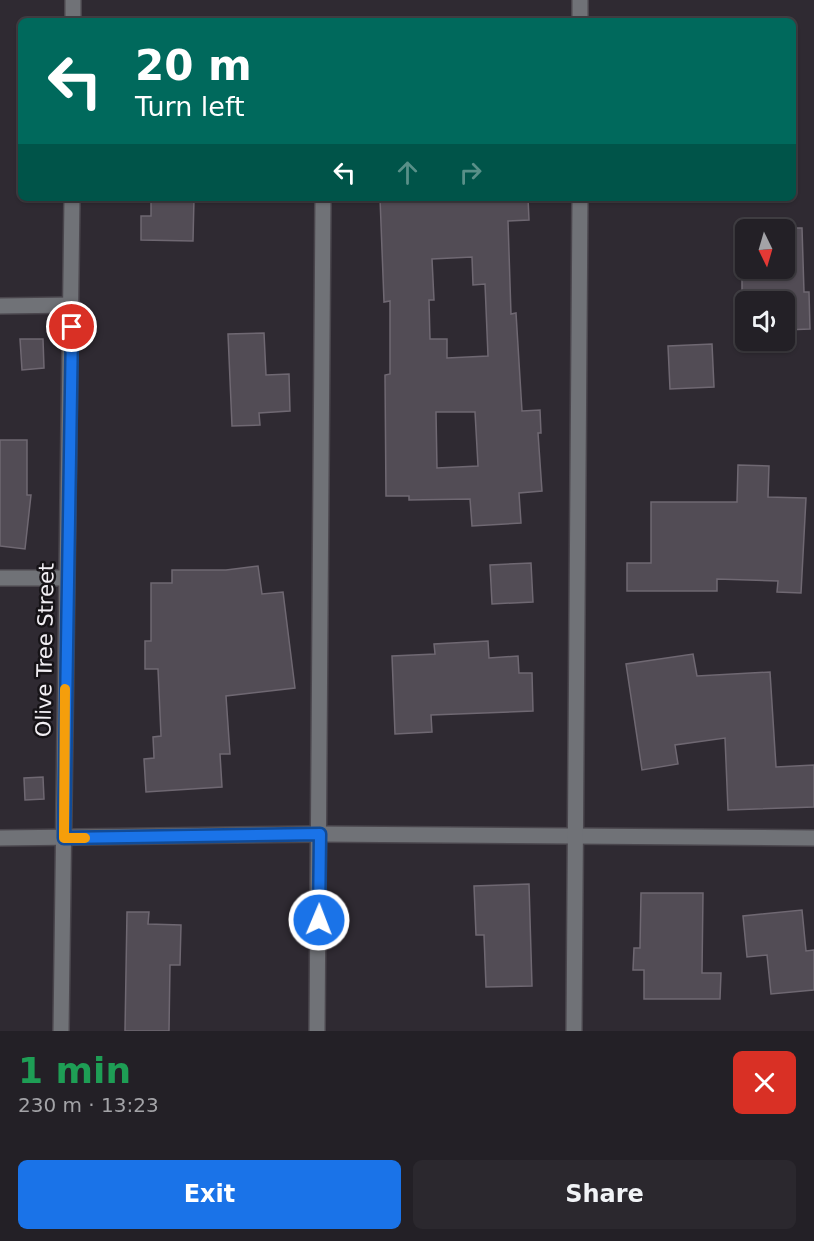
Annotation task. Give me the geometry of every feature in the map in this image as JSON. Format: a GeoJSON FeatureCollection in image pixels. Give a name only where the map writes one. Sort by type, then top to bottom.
{"type":"FeatureCollection","features":[{"type":"Feature","properties":{"kind":"street"},"geometry":{"type":"LineString","coordinates":[[72,0],[73,18]]}},
{"type":"Feature","properties":{"kind":"street"},"geometry":{"type":"LineString","coordinates":[[580,0],[580,18]]}},
{"type":"Feature","properties":{"kind":"street","name":"Olive Tree Street"},"geometry":{"type":"LineString","coordinates":[[61,1031],[72,201]]}},
{"type":"Feature","properties":{"kind":"street"},"geometry":{"type":"LineString","coordinates":[[317,1031],[323,201]]}},
{"type":"Feature","properties":{"kind":"street"},"geometry":{"type":"LineString","coordinates":[[574,1031],[580,201]]}},
{"type":"Feature","properties":{"kind":"street"},"geometry":{"type":"LineString","coordinates":[[0,306],[72,305]]}},
{"type":"Feature","properties":{"kind":"street"},"geometry":{"type":"LineString","coordinates":[[0,578],[66,578]]}},
{"type":"Feature","properties":{"kind":"street"},"geometry":{"type":"LineString","coordinates":[[0,838],[320,834],[814,838]]}},
{"type":"Feature","properties":{"kind":"building"},"geometry":{"type":"Polygon","coordinates":[[[151,201],[194,201],[193,241],[141,240],[141,216],[151,216],[151,201]]]}},
{"type":"Feature","properties":{"kind":"building"},"geometry":{"type":"Polygon","coordinates":[[[380,201],[528,201],[529,220],[508,221],[511,314],[516,313],[522,411],[540,410],[541,433],[538,433],[542,491],[519,493],[521,523],[472,526],[470,499],[409,500],[409,496],[386,496],[385,375],[390,374],[390,301],[384,302],[380,201]],[[472,257],[432,259],[434,300],[429,300],[430,339],[447,339],[447,358],[488,356],[485,284],[473,285],[472,257]],[[436,412],[437,468],[478,466],[475,412],[436,412]]]}},
{"type":"Feature","properties":{"kind":"building"},"geometry":{"type":"Polygon","coordinates":[[[795,228],[802,228],[804,292],[809,292],[810,329],[795,330],[795,291],[742,291],[742,279],[795,279],[795,228]]]}},
{"type":"Feature","properties":{"kind":"building"},"geometry":{"type":"Polygon","coordinates":[[[264,333],[266,375],[289,374],[290,411],[259,413],[260,425],[232,426],[228,334],[264,333]]]}},
{"type":"Feature","properties":{"kind":"building"},"geometry":{"type":"Polygon","coordinates":[[[20,339],[43,339],[44,368],[22,370],[20,339]]]}},
{"type":"Feature","properties":{"kind":"building"},"geometry":{"type":"Polygon","coordinates":[[[712,344],[714,387],[670,389],[668,346],[712,344]]]}},
{"type":"Feature","properties":{"kind":"building"},"geometry":{"type":"Polygon","coordinates":[[[0,440],[27,440],[27,495],[31,495],[25,549],[0,546],[0,440]]]}},
{"type":"Feature","properties":{"kind":"building"},"geometry":{"type":"Polygon","coordinates":[[[738,465],[769,466],[768,497],[806,498],[801,593],[777,592],[778,581],[717,579],[717,591],[627,591],[627,563],[651,563],[651,502],[737,502],[738,465]]]}},
{"type":"Feature","properties":{"kind":"building"},"geometry":{"type":"Polygon","coordinates":[[[531,563],[533,602],[492,604],[490,565],[531,563]]]}},
{"type":"Feature","properties":{"kind":"building"},"geometry":{"type":"Polygon","coordinates":[[[258,566],[262,594],[283,592],[295,688],[226,696],[230,754],[220,754],[222,787],[146,792],[144,759],[154,758],[153,737],[161,736],[158,669],[145,669],[145,641],[151,641],[151,583],[172,583],[172,570],[226,570],[258,566]]]}},
{"type":"Feature","properties":{"kind":"building"},"geometry":{"type":"Polygon","coordinates":[[[488,641],[489,658],[518,656],[519,673],[532,673],[533,711],[431,715],[432,732],[395,734],[392,656],[435,654],[434,644],[488,641]]]}},
{"type":"Feature","properties":{"kind":"building"},"geometry":{"type":"Polygon","coordinates":[[[693,654],[697,676],[770,672],[776,767],[814,765],[814,807],[728,810],[725,738],[675,745],[678,764],[642,770],[626,664],[693,654]]]}},
{"type":"Feature","properties":{"kind":"building"},"geometry":{"type":"Polygon","coordinates":[[[43,777],[44,799],[25,800],[24,778],[43,777]]]}},
{"type":"Feature","properties":{"kind":"building"},"geometry":{"type":"Polygon","coordinates":[[[529,884],[532,986],[486,987],[484,935],[476,935],[474,886],[529,884]]]}},
{"type":"Feature","properties":{"kind":"building"},"geometry":{"type":"Polygon","coordinates":[[[641,893],[703,893],[702,973],[721,973],[720,999],[644,999],[644,970],[633,970],[634,948],[640,948],[641,893]]]}},
{"type":"Feature","properties":{"kind":"building"},"geometry":{"type":"Polygon","coordinates":[[[802,910],[806,951],[814,950],[814,990],[771,994],[767,955],[747,957],[743,916],[802,910]]]}},
{"type":"Feature","properties":{"kind":"building"},"geometry":{"type":"Polygon","coordinates":[[[127,912],[149,912],[148,924],[181,925],[180,965],[170,965],[169,1031],[125,1031],[127,912]]]}},
{"type":"Feature","properties":{"kind":"slow traffic"},"geometry":{"type":"LineString","coordinates":[[65,689],[64,838],[85,838]]}},
{"type":"Feature","properties":{"kind":"route"},"geometry":{"type":"LineString","coordinates":[[72,327],[66,578],[64,838],[320,834],[319,920]]}}]}
